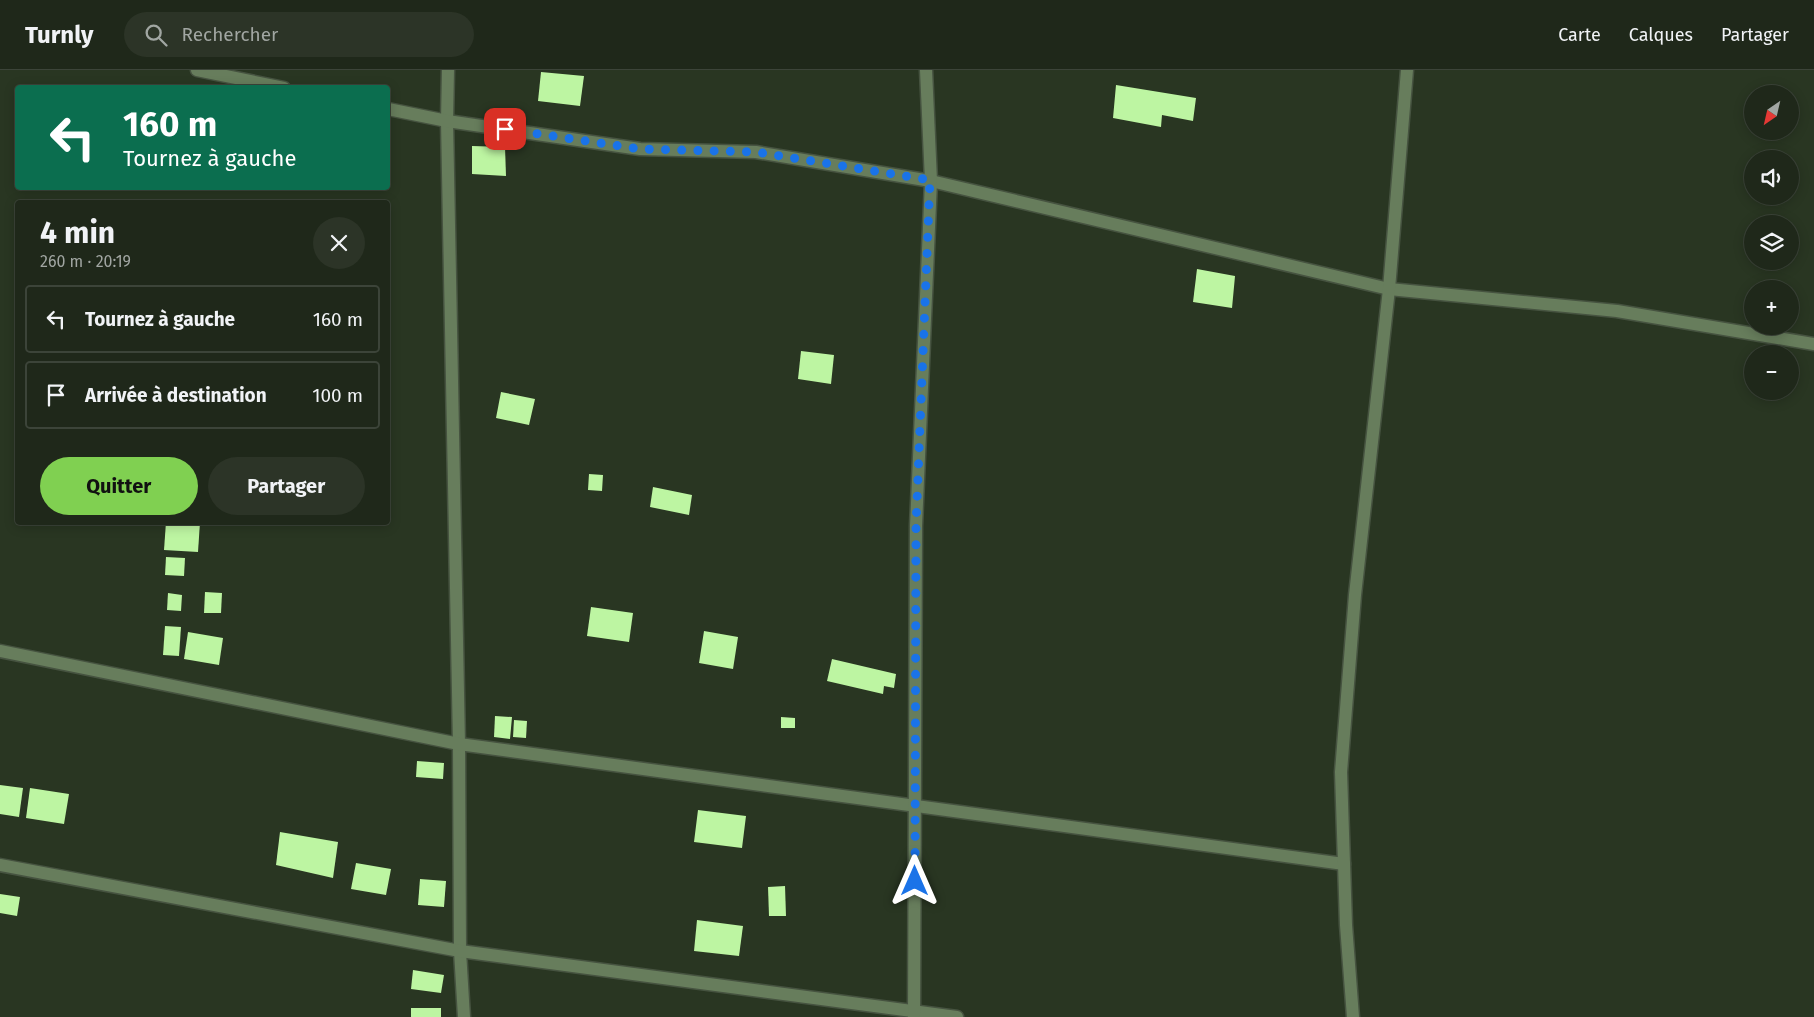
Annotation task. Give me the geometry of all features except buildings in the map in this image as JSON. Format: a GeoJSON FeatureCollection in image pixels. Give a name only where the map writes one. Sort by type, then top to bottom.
{"type":"FeatureCollection","features":[{"type":"Feature","properties":{"kind":"street"},"geometry":{"type":"LineString","coordinates":[[197,70],[270,85]]}},
{"type":"Feature","properties":{"kind":"street"},"geometry":{"type":"LineString","coordinates":[[448,70],[447,121],[459,744],[460,951],[464,1017]]}},
{"type":"Feature","properties":{"kind":"street"},"geometry":{"type":"LineString","coordinates":[[914,1014],[916,526],[930,180],[926,70]]}},
{"type":"Feature","properties":{"kind":"street"},"geometry":{"type":"LineString","coordinates":[[1353,1017],[1346,925],[1341,772],[1355,595],[1389,289],[1407,70]]}},
{"type":"Feature","properties":{"kind":"street"},"geometry":{"type":"LineString","coordinates":[[390,109],[447,121],[640,149],[756,152],[930,180],[1389,289],[1617,311],[1814,344]]}},
{"type":"Feature","properties":{"kind":"street"},"geometry":{"type":"LineString","coordinates":[[0,650],[459,744],[1344,864]]}},
{"type":"Feature","properties":{"kind":"street"},"geometry":{"type":"LineString","coordinates":[[0,865],[460,951],[914,1014],[957,1017]]}},
{"type":"Feature","properties":{"kind":"route"},"geometry":{"type":"LineString","coordinates":[[505,129],[640,149],[756,152],[930,180],[916,526],[915,881]]}}]}
